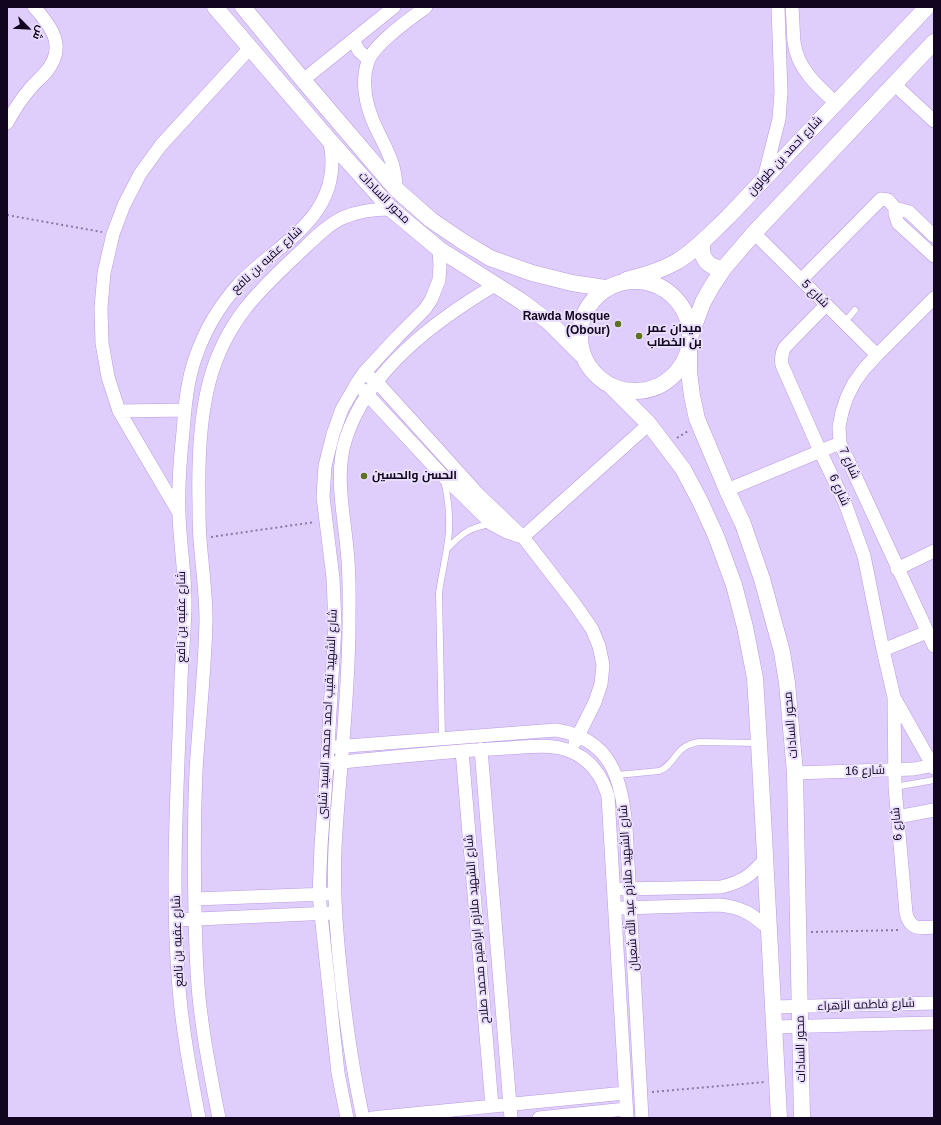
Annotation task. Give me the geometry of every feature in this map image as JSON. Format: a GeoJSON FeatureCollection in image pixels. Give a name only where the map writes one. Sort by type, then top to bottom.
{"type":"FeatureCollection","features":[{"type":"Feature","properties":{"kind":"street"},"geometry":{"type":"LineString","coordinates":[[7,109],[28,90],[53,61],[56,49],[55,36],[50,25],[34,7]]}},
{"type":"Feature","properties":{"kind":"street","name":"محور السادات"},"geometry":{"type":"LineString","coordinates":[[215,7],[330,141],[391,209],[439,249],[494,285],[522,301],[548,322],[582,355]]}},
{"type":"Feature","properties":{"kind":"street","name":"محور السادات"},"geometry":{"type":"LineString","coordinates":[[243,7],[396,189],[431,220],[490,258],[532,273],[572,283],[605,288]]}},
{"type":"Feature","properties":{"kind":"street"},"geometry":{"type":"LineString","coordinates":[[303,80],[394,7]]}},
{"type":"Feature","properties":{"kind":"street"},"geometry":{"type":"LineString","coordinates":[[396,189],[394,164],[370,114],[365,95],[365,76],[369,60],[384,41],[426,7]]}},
{"type":"Feature","properties":{"kind":"street"},"geometry":{"type":"LineString","coordinates":[[764,178],[779,119],[781,92],[778,7]]}},
{"type":"Feature","properties":{"kind":"street"},"geometry":{"type":"LineString","coordinates":[[792,7],[794,43],[799,61],[808,76],[836,103]]}},
{"type":"Feature","properties":{"kind":"street","name":"شارع احمد بن طولون"},"geometry":{"type":"LineString","coordinates":[[626,280],[651,273],[676,262],[703,242],[926,7]]}},
{"type":"Feature","properties":{"kind":"street"},"geometry":{"type":"LineString","coordinates":[[353,40],[359,51],[369,60]]}},
{"type":"Feature","properties":{"kind":"street"},"geometry":{"type":"LineString","coordinates":[[690,343],[688,318],[678,301],[664,288],[645,281],[626,280],[605,288],[594,298],[585,311],[580,325],[579,340],[582,355],[589,368],[599,379],[612,387],[631,391],[650,389],[668,381],[681,366],[690,343],[703,302],[724,268],[934,42]]}},
{"type":"Feature","properties":{"kind":"street"},"geometry":{"type":"LineString","coordinates":[[178,513],[119,411],[108,378],[102,343],[101,308],[104,273],[113,234],[124,205],[140,174],[161,145],[250,48]]}},
{"type":"Feature","properties":{"kind":"street"},"geometry":{"type":"LineString","coordinates":[[894,84],[934,121]]}},
{"type":"Feature","properties":{"kind":"street"},"geometry":{"type":"LineString","coordinates":[[7,123],[28,90]]}},
{"type":"Feature","properties":{"kind":"street","name":"شارع عقبه بن نافع"},"geometry":{"type":"LineString","coordinates":[[199,1118],[190,1074],[182,1017],[178,976],[176,920],[175,853],[185,603],[178,513],[180,458],[185,410],[189,383],[196,356],[207,330],[221,307],[238,285],[311,220],[322,202],[330,183],[332,162],[330,141]]}},
{"type":"Feature","properties":{"kind":"street"},"geometry":{"type":"LineString","coordinates":[[801,280],[881,200],[884,199],[888,200],[895,208],[898,223],[934,256]]}},
{"type":"Feature","properties":{"kind":"street"},"geometry":{"type":"LineString","coordinates":[[895,208],[909,212],[934,236]]}},
{"type":"Feature","properties":{"kind":"street","name":"شارع عقبه بن نافع"},"geometry":{"type":"LineString","coordinates":[[219,1118],[201,1015],[197,975],[195,919],[194,853],[196,770],[206,610],[200,538],[198,463],[205,408],[212,373],[219,352],[232,327],[248,303],[268,282],[327,228],[357,212],[374,209],[391,209]]}},
{"type":"Feature","properties":{"kind":"street","name":"شارع 5"},"geometry":{"type":"LineString","coordinates":[[754,234],[877,355]]}},
{"type":"Feature","properties":{"kind":"street"},"geometry":{"type":"LineString","coordinates":[[703,242],[702,253],[707,263],[718,268],[724,268]]}},
{"type":"Feature","properties":{"kind":"street","name":"شارع الشهيد نقيب احمد محمد السيد شلبى"},"geometry":{"type":"LineString","coordinates":[[347,1118],[338,1073],[319,895],[321,846],[328,764],[335,625],[333,578],[323,497],[325,466],[333,434],[342,409],[361,378],[397,337],[425,309],[431,300],[439,280],[439,249]]}},
{"type":"Feature","properties":{"kind":"street","name":"شارع الشهيد نقيب احمد محمد السيد شلبى"},"geometry":{"type":"LineString","coordinates":[[363,1118],[353,1072],[345,1019],[335,912],[335,850],[349,672],[348,550],[340,487],[341,456],[350,426],[367,395],[377,382],[403,354],[432,328],[457,309],[494,285]]}},
{"type":"Feature","properties":{"kind":"street","name":"شارع 7"},"geometry":{"type":"LineString","coordinates":[[934,298],[864,369],[847,397],[839,427],[840,443],[897,569],[934,646]]}},
{"type":"Feature","properties":{"kind":"street","name":"شارع 6"},"geometry":{"type":"LineString","coordinates":[[826,305],[785,348],[782,352],[781,358],[782,365],[845,503],[862,550],[894,697],[894,770],[897,817],[906,914],[908,921],[913,926]]}},
{"type":"Feature","properties":{"kind":"street","name":"محور السادات"},"geometry":{"type":"LineString","coordinates":[[690,343],[689,372],[692,396],[699,424],[726,490],[743,524],[775,622],[787,683],[795,773],[802,1118]]}},
{"type":"Feature","properties":{"kind":"street"},"geometry":{"type":"LineString","coordinates":[[361,378],[377,382],[479,494],[523,537],[574,603],[592,629],[599,646],[603,665],[601,684],[595,702],[571,751]]}},
{"type":"Feature","properties":{"kind":"street"},"geometry":{"type":"LineString","coordinates":[[361,378],[367,395],[443,476],[492,524],[507,532],[523,537]]}},
{"type":"Feature","properties":{"kind":"street","name":"محور السادات"},"geometry":{"type":"LineString","coordinates":[[612,387],[649,424],[683,469],[700,500],[716,536],[734,585],[745,627],[754,678],[759,743],[779,1118]]}},
{"type":"Feature","properties":{"kind":"street"},"geometry":{"type":"LineString","coordinates":[[119,411],[185,410]]}},
{"type":"Feature","properties":{"kind":"street"},"geometry":{"type":"LineString","coordinates":[[523,537],[649,424]]}},
{"type":"Feature","properties":{"kind":"street"},"geometry":{"type":"LineString","coordinates":[[726,490],[840,443]]}},
{"type":"Feature","properties":{"kind":"street"},"geometry":{"type":"LineString","coordinates":[[897,569],[934,551]]}},
{"type":"Feature","properties":{"kind":"street"},"geometry":{"type":"LineString","coordinates":[[883,650],[927,632]]}},
{"type":"Feature","properties":{"kind":"street","name":"شارع 6"},"geometry":{"type":"LineString","coordinates":[[894,697],[934,766]]}},
{"type":"Feature","properties":{"kind":"street","name":"شارع الشهيد ملازم عبد الله شعبان"},"geometry":{"type":"LineString","coordinates":[[328,748],[545,731],[568,732],[578,736],[595,745],[608,759],[617,775],[624,802],[642,1118]]}},
{"type":"Feature","properties":{"kind":"street","name":"شارع الشهيد ملازم عبد الله شعبان"},"geometry":{"type":"LineString","coordinates":[[328,764],[462,751],[546,746],[559,747],[571,751],[582,757],[599,774],[605,786],[608,804],[626,1113]]}},
{"type":"Feature","properties":{"kind":"street","name":"شارع الشهيد ملازم ابراهيم محمد صلاح"},"geometry":{"type":"LineString","coordinates":[[481,750],[512,1118]]}},
{"type":"Feature","properties":{"kind":"street","name":"شارع الشهيد ملازم ابراهيم محمد صلاح"},"geometry":{"type":"LineString","coordinates":[[462,751],[492,1106]]}},
{"type":"Feature","properties":{"kind":"street","name":"شارع 16"},"geometry":{"type":"LineString","coordinates":[[795,773],[914,769],[934,766]]}},
{"type":"Feature","properties":{"kind":"street"},"geometry":{"type":"LineString","coordinates":[[897,817],[934,810]]}},
{"type":"Feature","properties":{"kind":"street"},"geometry":{"type":"LineString","coordinates":[[175,853],[194,853]]}},
{"type":"Feature","properties":{"kind":"street"},"geometry":{"type":"LineString","coordinates":[[613,890],[721,887],[734,884],[746,878],[757,869],[765,859]]}},
{"type":"Feature","properties":{"kind":"street"},"geometry":{"type":"LineString","coordinates":[[195,899],[335,894]]}},
{"type":"Feature","properties":{"kind":"street"},"geometry":{"type":"LineString","coordinates":[[614,908],[719,905],[733,906],[746,911],[769,929]]}},
{"type":"Feature","properties":{"kind":"street"},"geometry":{"type":"LineString","coordinates":[[176,920],[321,914],[335,912]]}},
{"type":"Feature","properties":{"kind":"street"},"geometry":{"type":"LineString","coordinates":[[913,926],[920,928],[934,927]]}},
{"type":"Feature","properties":{"kind":"street","name":"شارع فاطمه الزهراء"},"geometry":{"type":"LineString","coordinates":[[773,1007],[934,1003]]}},
{"type":"Feature","properties":{"kind":"street","name":"شارع فاطمه الزهراء"},"geometry":{"type":"LineString","coordinates":[[774,1027],[934,1023]]}},
{"type":"Feature","properties":{"kind":"street"},"geometry":{"type":"LineString","coordinates":[[372,1118],[625,1093]]}},
{"type":"Feature","properties":{"kind":"street"},"geometry":{"type":"LineString","coordinates":[[539,1118],[626,1113]]}},
{"type":"Feature","properties":{"kind":"lane"},"geometry":{"type":"LineString","coordinates":[[844,322],[855,310]]}},
{"type":"Feature","properties":{"kind":"lane"},"geometry":{"type":"LineString","coordinates":[[442,739],[439,593],[447,549],[449,513],[443,476]]}},
{"type":"Feature","properties":{"kind":"lane"},"geometry":{"type":"LineString","coordinates":[[447,549],[465,532],[477,526],[492,524]]}},
{"type":"Feature","properties":{"kind":"lane"},"geometry":{"type":"LineString","coordinates":[[617,775],[659,771],[664,769],[684,746],[691,743],[759,743]]}},
{"type":"Feature","properties":{"kind":"lane"},"geometry":{"type":"LineString","coordinates":[[895,786],[934,780]]}},
{"type":"Feature","properties":{"kind":"path"},"geometry":{"type":"LineString","coordinates":[[7,215],[113,234]]}},
{"type":"Feature","properties":{"kind":"path"},"geometry":{"type":"LineString","coordinates":[[665,446],[699,424]]}},
{"type":"Feature","properties":{"kind":"path"},"geometry":{"type":"LineString","coordinates":[[200,538],[326,521]]}},
{"type":"Feature","properties":{"kind":"path"},"geometry":{"type":"LineString","coordinates":[[798,933],[897,931],[913,926]]}},
{"type":"Feature","properties":{"kind":"path"},"geometry":{"type":"LineString","coordinates":[[641,1093],[777,1081]]}},
{"type":"Feature","properties":{"kind":"place","name":"Rawda Mosque (Obour)"},"geometry":{"type":"Point","coordinates":[618,324]}},
{"type":"Feature","properties":{"kind":"place","name":"ميدان عمر بن الخطاب"},"geometry":{"type":"Point","coordinates":[639,336]}},
{"type":"Feature","properties":{"kind":"place","name":"الحسن والحسين"},"geometry":{"type":"Point","coordinates":[364,476]}}]}
